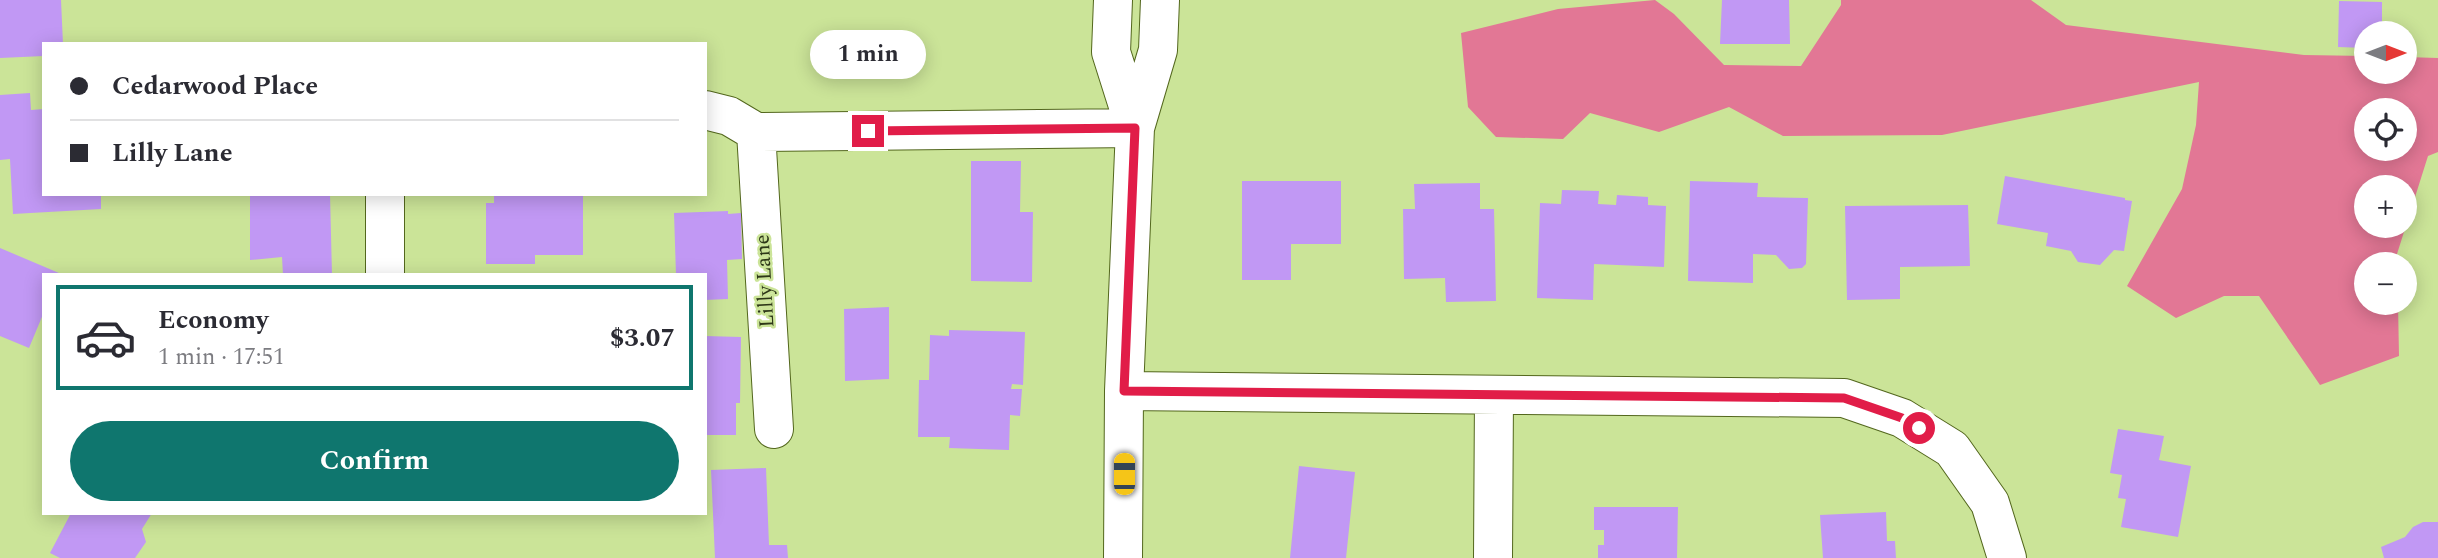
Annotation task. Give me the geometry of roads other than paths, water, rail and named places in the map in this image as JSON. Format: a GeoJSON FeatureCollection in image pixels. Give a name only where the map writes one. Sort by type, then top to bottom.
{"type":"FeatureCollection","features":[{"type":"Feature","properties":{"kind":"street"},"geometry":{"type":"LineString","coordinates":[[1114,0],[1111,52],[1135,128]]}},
{"type":"Feature","properties":{"kind":"street"},"geometry":{"type":"LineString","coordinates":[[1123,558],[1124,391],[1135,128],[1158,50],[1160,0]]}},
{"type":"Feature","properties":{"kind":"street"},"geometry":{"type":"LineString","coordinates":[[707,110],[729,116],[756,132],[1135,128]]}},
{"type":"Feature","properties":{"kind":"street","name":"Lilly Lane"},"geometry":{"type":"LineString","coordinates":[[756,132],[774,429]]}},
{"type":"Feature","properties":{"kind":"street"},"geometry":{"type":"LineString","coordinates":[[385,196],[385,273]]}},
{"type":"Feature","properties":{"kind":"street"},"geometry":{"type":"LineString","coordinates":[[1124,391],[1844,398],[1902,418],[1952,449],[1990,503],[2007,558]]}},
{"type":"Feature","properties":{"kind":"street"},"geometry":{"type":"LineString","coordinates":[[1493,558],[1494,396]]}}]}
